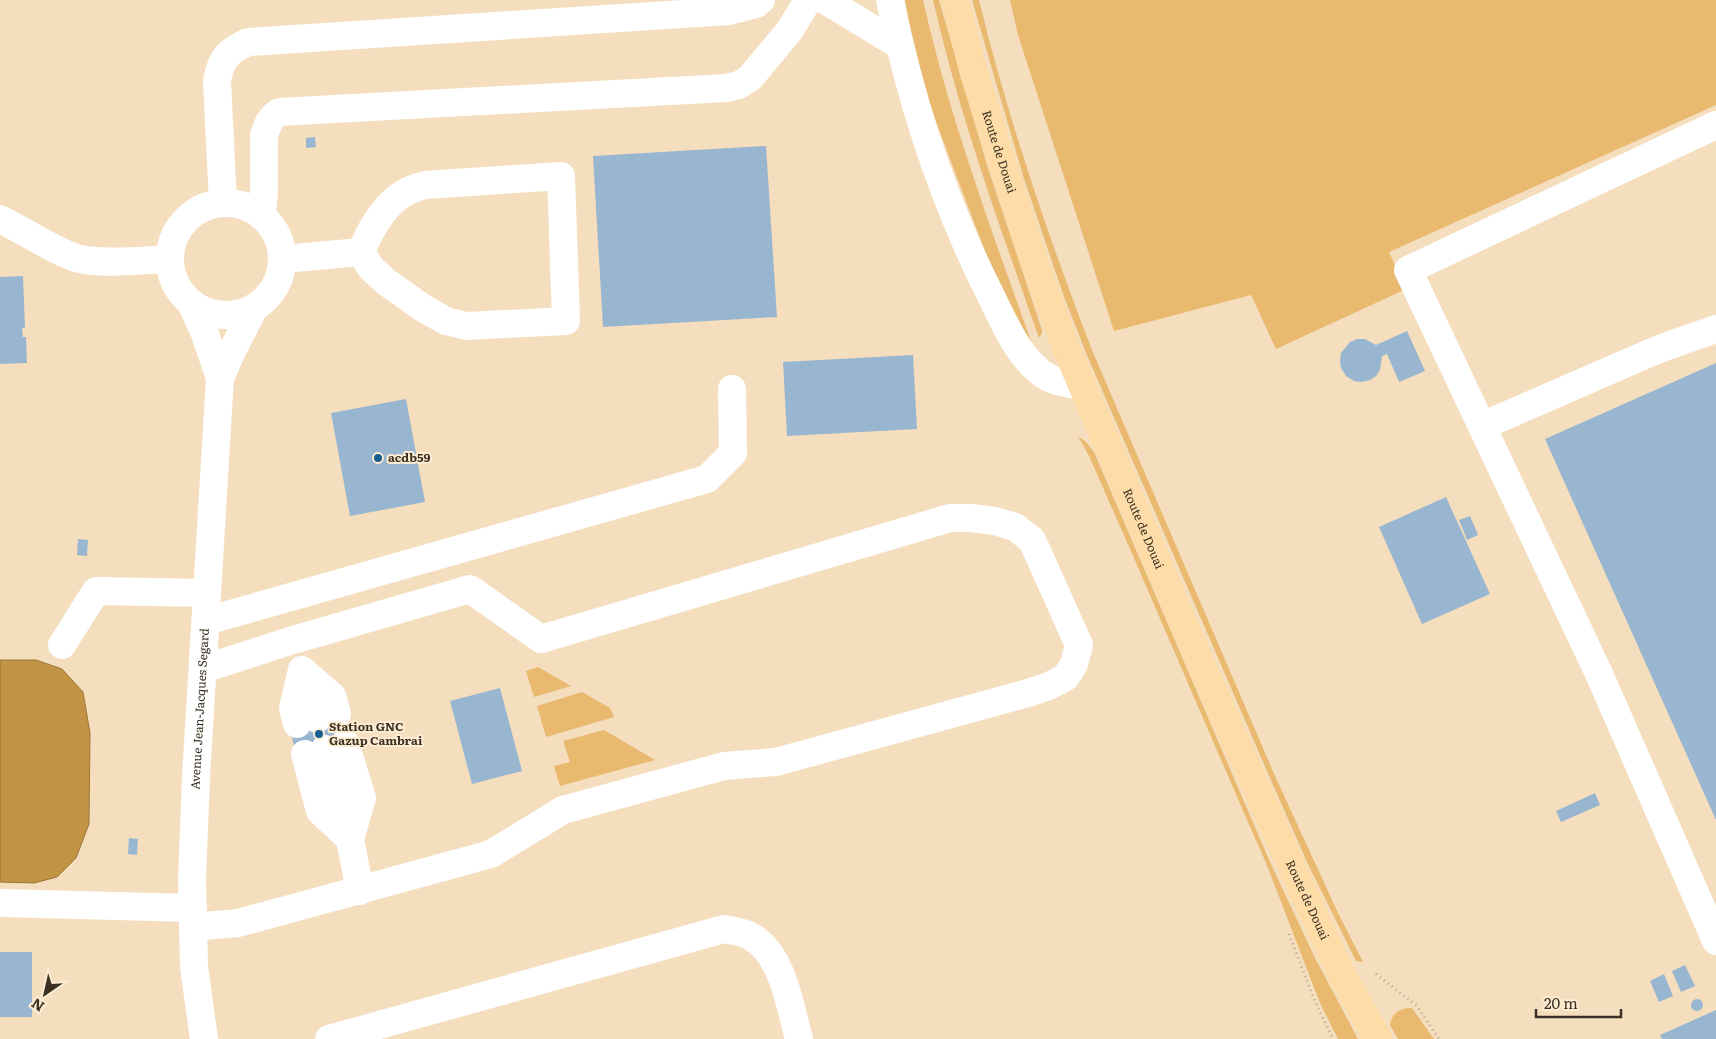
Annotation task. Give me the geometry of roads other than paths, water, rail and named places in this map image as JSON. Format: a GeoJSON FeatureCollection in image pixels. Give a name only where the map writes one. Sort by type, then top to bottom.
{"type":"FeatureCollection","features":[{"type":"Feature","properties":{"kind":"main road","name":"Route de Douai"},"geometry":{"type":"LineString","coordinates":[[955,0],[973,70],[1034,260],[1052,312],[1082,386],[1197,655],[1298,882],[1341,973],[1378,1039]]}},
{"type":"Feature","properties":{"kind":"street"},"geometry":{"type":"LineString","coordinates":[[223,202],[218,88],[220,68],[225,56],[234,48],[248,42],[729,11],[756,4],[761,0]]}},
{"type":"Feature","properties":{"kind":"street"},"geometry":{"type":"LineString","coordinates":[[262,215],[264,135],[269,122],[279,112],[726,88],[740,85],[750,78],[790,30],[808,0]]}},
{"type":"Feature","properties":{"kind":"street"},"geometry":{"type":"LineString","coordinates":[[825,0],[899,45]]}},
{"type":"Feature","properties":{"kind":"street"},"geometry":{"type":"LineString","coordinates":[[890,0],[899,45],[925,137],[967,248],[1000,314],[1030,364],[1051,379],[1082,386]]}},
{"type":"Feature","properties":{"kind":"street"},"geometry":{"type":"LineString","coordinates":[[1716,125],[1408,270],[1600,676],[1716,941]]}},
{"type":"Feature","properties":{"kind":"street"},"geometry":{"type":"LineString","coordinates":[[561,176],[566,321],[466,326],[446,320],[423,308],[385,281],[371,268],[361,252],[368,235],[378,219],[391,202],[406,191],[425,185],[561,176]]}},
{"type":"Feature","properties":{"kind":"street"},"geometry":{"type":"LineString","coordinates":[[223,202],[239,204],[262,215],[278,235],[283,251],[280,276],[273,291],[262,303],[239,314],[222,315],[206,312],[191,303],[180,291],[170,267],[172,242],[185,220],[206,206],[223,202]]}},
{"type":"Feature","properties":{"kind":"street"},"geometry":{"type":"LineString","coordinates":[[0,218],[61,252],[78,259],[170,259]]}},
{"type":"Feature","properties":{"kind":"street"},"geometry":{"type":"LineString","coordinates":[[283,259],[361,252]]}},
{"type":"Feature","properties":{"kind":"street","name":"Avenue Jean-Jacques Segard"},"geometry":{"type":"LineString","coordinates":[[191,303],[205,334],[220,378]]}},
{"type":"Feature","properties":{"kind":"street","name":"Avenue Jean-Jacques Segard"},"geometry":{"type":"LineString","coordinates":[[204,1039],[194,967],[193,918],[196,778],[220,378],[254,308]]}},
{"type":"Feature","properties":{"kind":"street"},"geometry":{"type":"LineString","coordinates":[[1482,426],[1660,349],[1716,329]]}},
{"type":"Feature","properties":{"kind":"street"},"geometry":{"type":"LineString","coordinates":[[206,621],[707,479],[733,453],[732,389]]}},
{"type":"Feature","properties":{"kind":"street"},"geometry":{"type":"LineString","coordinates":[[0,903],[238,923],[491,854],[563,810],[724,766],[776,762],[1028,694],[1066,678],[1074,664],[1079,645],[1032,540],[1015,527],[995,521],[950,518],[541,639],[470,589],[293,640],[203,669]]}},
{"type":"Feature","properties":{"kind":"street"},"geometry":{"type":"LineString","coordinates":[[62,645],[96,591],[207,593]]}},
{"type":"Feature","properties":{"kind":"street"},"geometry":{"type":"LineString","coordinates":[[293,640],[302,670],[293,708],[317,719],[332,696],[302,670]]}},
{"type":"Feature","properties":{"kind":"street"},"geometry":{"type":"LineString","coordinates":[[325,748],[350,839],[360,891]]}},
{"type":"Feature","properties":{"kind":"street"},"geometry":{"type":"LineString","coordinates":[[328,1039],[724,929],[751,936],[763,947],[779,968],[799,1039]]}},
{"type":"Feature","properties":{"kind":"place","name":"acdb59"},"geometry":{"type":"Point","coordinates":[378,458]}},
{"type":"Feature","properties":{"kind":"place","name":"Station GNC Gazup Cambrai"},"geometry":{"type":"Point","coordinates":[319,734]}}]}
